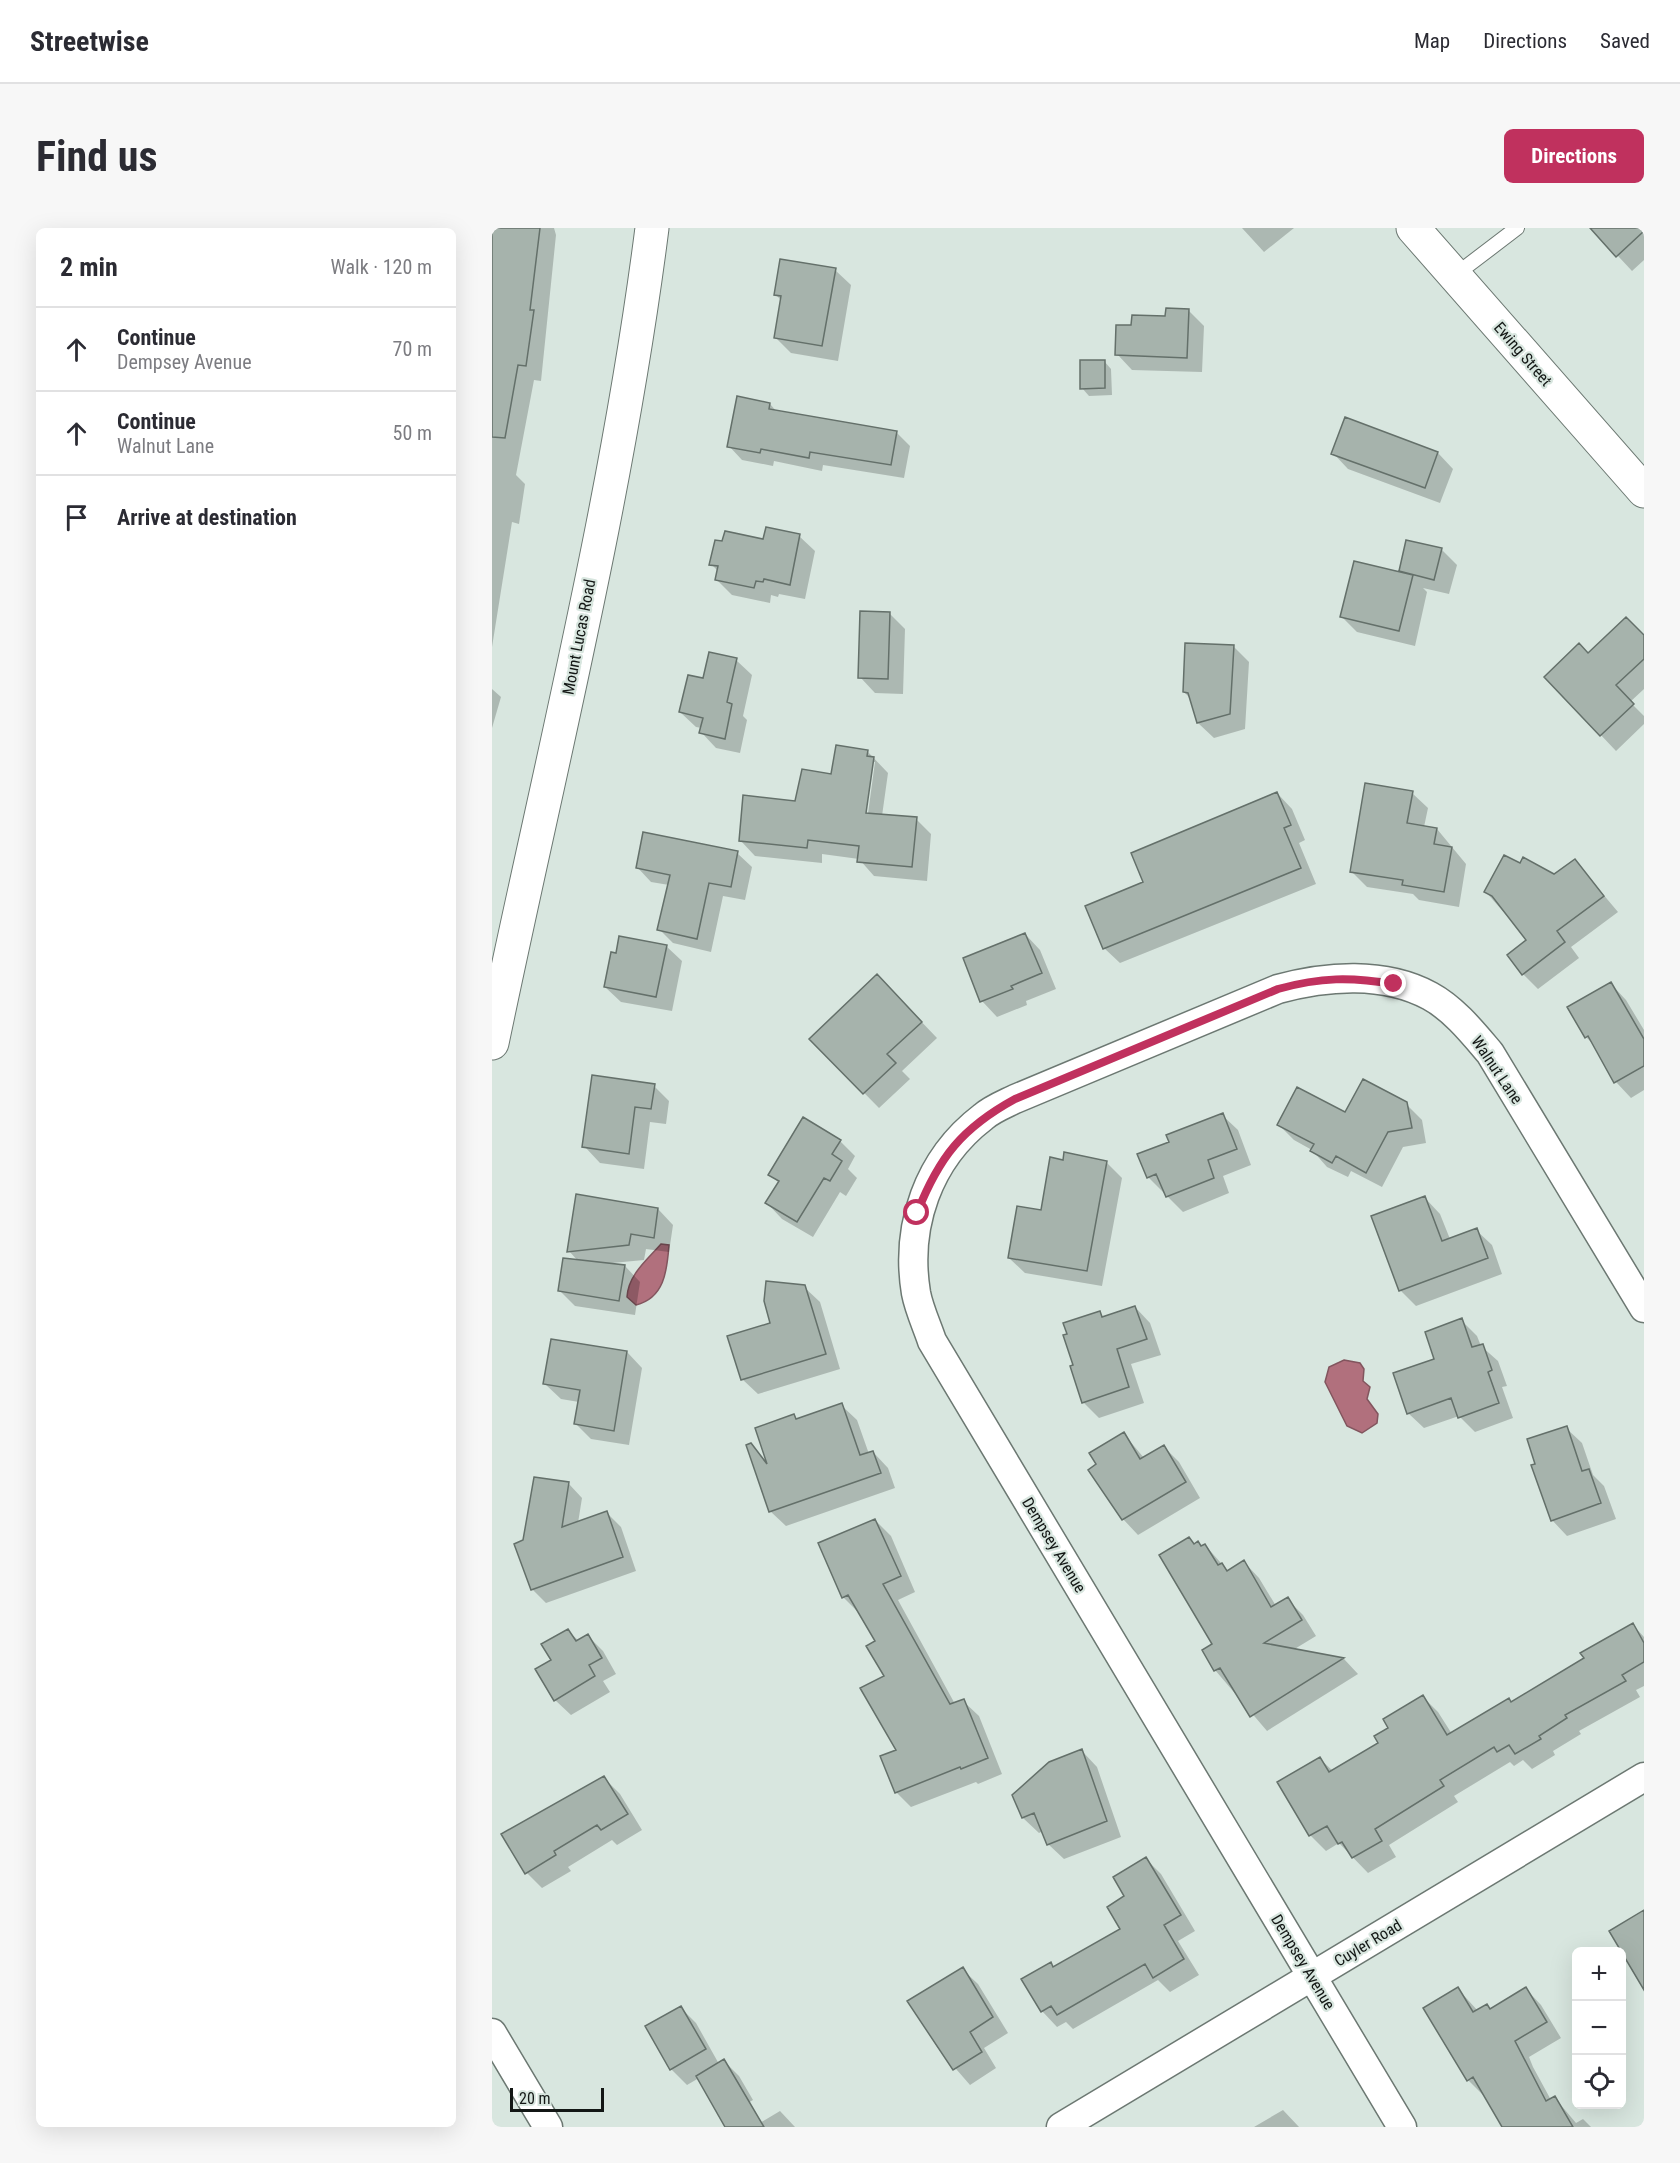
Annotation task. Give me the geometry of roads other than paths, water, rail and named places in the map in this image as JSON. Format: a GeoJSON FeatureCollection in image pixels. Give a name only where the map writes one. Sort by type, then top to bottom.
{"type":"FeatureCollection","features":[{"type":"Feature","properties":{"kind":"street","name":"Mount Lucas Road"},"geometry":{"type":"LineString","coordinates":[[492,1043],[577,650],[641,319],[652,228]]}},
{"type":"Feature","properties":{"kind":"street","name":"Ewing Street"},"geometry":{"type":"LineString","coordinates":[[1413,228],[1639,485]]}},
{"type":"Feature","properties":{"kind":"street","name":"Walnut Lane"},"geometry":{"type":"LineString","coordinates":[[1157,1039],[1278,989],[1313,980],[1355,978],[1394,984],[1430,996],[1468,1027],[1490,1053],[1644,1308]]}},
{"type":"Feature","properties":{"kind":"street","name":"Dempsey Avenue"},"geometry":{"type":"LineString","coordinates":[[1157,1039],[1015,1099],[983,1117],[954,1146],[931,1178],[917,1213],[913,1254],[917,1295],[932,1341],[1402,2127]]}},
{"type":"Feature","properties":{"kind":"street","name":"Cuyler Road"},"geometry":{"type":"LineString","coordinates":[[1061,2127],[1644,1777]]}},
{"type":"Feature","properties":{"kind":"street"},"geometry":{"type":"LineString","coordinates":[[492,2034],[548,2127]]}},
{"type":"Feature","properties":{"kind":"lane"},"geometry":{"type":"LineString","coordinates":[[1454,276],[1517,228]]}}]}
